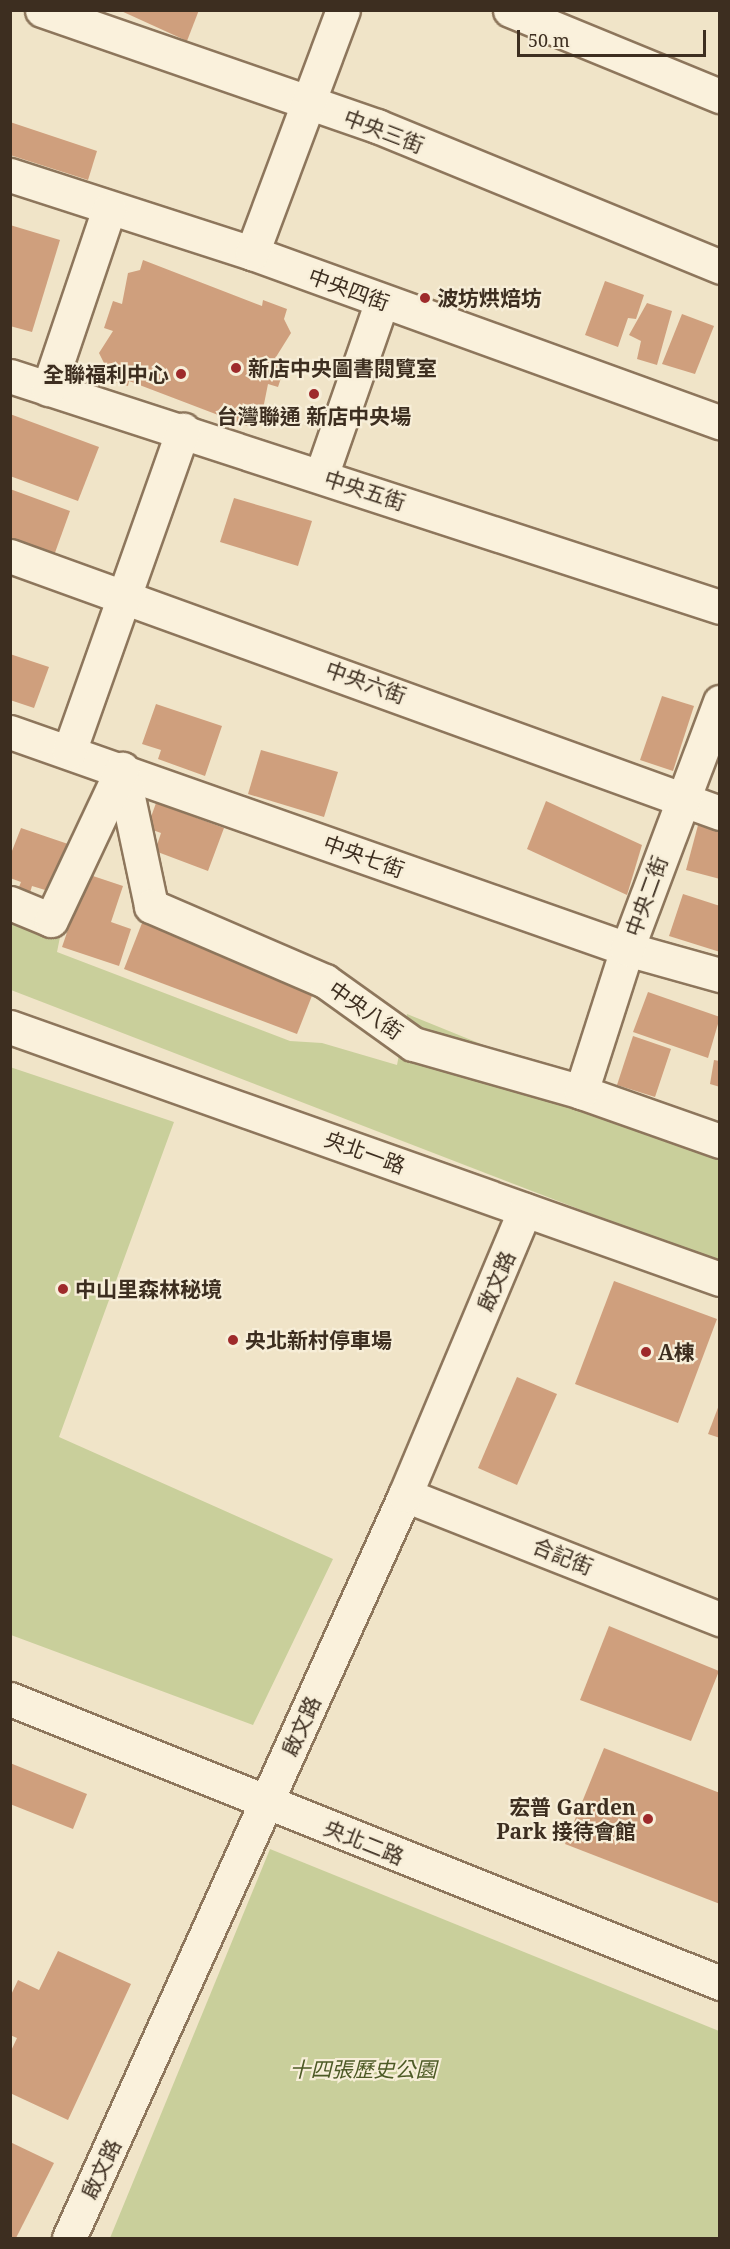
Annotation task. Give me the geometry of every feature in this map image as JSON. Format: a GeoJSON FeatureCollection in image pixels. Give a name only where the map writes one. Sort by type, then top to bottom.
{"type":"FeatureCollection","features":[{"type":"Feature","properties":{"kind":"street","name":"中央三街"},"geometry":{"type":"LineString","coordinates":[[42,10],[308,103],[720,267]]}},
{"type":"Feature","properties":{"kind":"street"},"geometry":{"type":"LineString","coordinates":[[252,253],[343,10]]}},
{"type":"Feature","properties":{"kind":"street"},"geometry":{"type":"LineString","coordinates":[[510,10],[720,96]]}},
{"type":"Feature","properties":{"kind":"street","name":"中央四街"},"geometry":{"type":"LineString","coordinates":[[10,175],[109,209],[252,253],[720,422]]}},
{"type":"Feature","properties":{"kind":"street"},"geometry":{"type":"LineString","coordinates":[[48,389],[109,209]]}},
{"type":"Feature","properties":{"kind":"street"},"geometry":{"type":"LineString","coordinates":[[321,476],[382,301]]}},
{"type":"Feature","properties":{"kind":"street","name":"中央五街"},"geometry":{"type":"LineString","coordinates":[[10,376],[183,430],[720,607]]}},
{"type":"Feature","properties":{"kind":"street"},"geometry":{"type":"LineString","coordinates":[[69,752],[128,594],[183,430]]}},
{"type":"Feature","properties":{"kind":"street","name":"中央六街"},"geometry":{"type":"LineString","coordinates":[[10,556],[128,594],[720,813]]}},
{"type":"Feature","properties":{"kind":"street","name":"中央二街"},"geometry":{"type":"LineString","coordinates":[[581,1092],[627,949],[720,702]]}},
{"type":"Feature","properties":{"kind":"street","name":"中央七街"},"geometry":{"type":"LineString","coordinates":[[10,732],[122,769],[627,949],[720,975]]}},
{"type":"Feature","properties":{"kind":"street"},"geometry":{"type":"LineString","coordinates":[[10,903],[51,920],[122,769]]}},
{"type":"Feature","properties":{"kind":"street","name":"中央八街"},"geometry":{"type":"LineString","coordinates":[[122,769],[151,906],[324,981],[413,1044],[581,1092],[720,1141]]}},
{"type":"Feature","properties":{"kind":"street","name":"央北一路"},"geometry":{"type":"LineString","coordinates":[[10,1027],[720,1279]]}},
{"type":"Feature","properties":{"kind":"street","name":"啟文路"},"geometry":{"type":"LineString","coordinates":[[69,2238],[405,1495],[525,1210]]}},
{"type":"Feature","properties":{"kind":"street","name":"合記街"},"geometry":{"type":"LineString","coordinates":[[405,1495],[720,1619]]}},
{"type":"Feature","properties":{"kind":"street","name":"央北二路"},"geometry":{"type":"LineString","coordinates":[[10,1699],[720,1983]]}},
{"type":"Feature","properties":{"kind":"green space"},"geometry":{"type":"Polygon","coordinates":[[[10,917],[61,932],[57,952],[290,1041],[322,1043],[397,1065],[407,1014],[617,1099],[719,1133],[719,1263],[11,990],[10,917]]]}},
{"type":"Feature","properties":{"kind":"green space","name":"中山里森林秘境"},"geometry":{"type":"Polygon","coordinates":[[[10,1067],[174,1122],[59,1437],[333,1559],[253,1725],[11,1635],[10,1067]]]}},
{"type":"Feature","properties":{"kind":"green space","name":"十四張歷史公園"},"geometry":{"type":"Polygon","coordinates":[[[270,1849],[719,2031],[719,2238],[110,2238],[270,1849]]]}},
{"type":"Feature","properties":{"kind":"building"},"geometry":{"type":"Polygon","coordinates":[[[119,10],[199,10],[187,41],[119,10]]]}},
{"type":"Feature","properties":{"kind":"building"},"geometry":{"type":"Polygon","coordinates":[[[10,122],[97,151],[88,180],[10,155],[10,122]]]}},
{"type":"Feature","properties":{"kind":"building"},"geometry":{"type":"Polygon","coordinates":[[[10,225],[60,240],[32,332],[10,326],[10,225]]]}},
{"type":"Feature","properties":{"kind":"building"},"geometry":{"type":"Polygon","coordinates":[[[143,260],[262,306],[263,300],[287,309],[284,319],[291,333],[276,357],[287,360],[278,387],[268,384],[262,414],[250,417],[247,426],[129,381],[128,386],[103,378],[106,367],[99,353],[113,331],[104,328],[113,301],[122,304],[128,273],[140,270],[143,260]]]}},
{"type":"Feature","properties":{"kind":"building"},"geometry":{"type":"Polygon","coordinates":[[[605,281],[644,295],[636,319],[628,318],[618,347],[585,335],[605,281]]]}},
{"type":"Feature","properties":{"kind":"building"},"geometry":{"type":"Polygon","coordinates":[[[647,303],[672,311],[657,365],[637,359],[641,341],[629,335],[647,303]]]}},
{"type":"Feature","properties":{"kind":"building"},"geometry":{"type":"Polygon","coordinates":[[[682,314],[714,326],[695,374],[662,364],[682,314]]]}},
{"type":"Feature","properties":{"kind":"building"},"geometry":{"type":"Polygon","coordinates":[[[10,414],[99,447],[78,501],[10,476],[10,414]]]}},
{"type":"Feature","properties":{"kind":"building"},"geometry":{"type":"Polygon","coordinates":[[[10,489],[70,511],[52,561],[10,546],[10,489]]]}},
{"type":"Feature","properties":{"kind":"building"},"geometry":{"type":"Polygon","coordinates":[[[234,498],[312,521],[298,566],[220,542],[234,498]]]}},
{"type":"Feature","properties":{"kind":"building"},"geometry":{"type":"Polygon","coordinates":[[[10,654],[49,667],[34,708],[10,700],[10,654]]]}},
{"type":"Feature","properties":{"kind":"building"},"geometry":{"type":"Polygon","coordinates":[[[662,696],[694,706],[673,771],[640,760],[662,696]]]}},
{"type":"Feature","properties":{"kind":"building"},"geometry":{"type":"Polygon","coordinates":[[[156,704],[222,726],[205,776],[158,759],[161,750],[142,744],[156,704]]]}},
{"type":"Feature","properties":{"kind":"building"},"geometry":{"type":"Polygon","coordinates":[[[261,750],[338,772],[324,817],[248,794],[261,750]]]}},
{"type":"Feature","properties":{"kind":"building"},"geometry":{"type":"Polygon","coordinates":[[[546,801],[642,845],[627,895],[527,849],[546,801]]]}},
{"type":"Feature","properties":{"kind":"building"},"geometry":{"type":"Polygon","coordinates":[[[156,803],[224,828],[208,871],[155,851],[161,833],[147,828],[156,803]]]}},
{"type":"Feature","properties":{"kind":"building"},"geometry":{"type":"Polygon","coordinates":[[[701,814],[720,819],[720,879],[686,870],[701,814]]]}},
{"type":"Feature","properties":{"kind":"building"},"geometry":{"type":"Polygon","coordinates":[[[21,828],[71,845],[55,893],[32,886],[29,896],[17,892],[21,882],[10,878],[10,856],[21,828]]]}},
{"type":"Feature","properties":{"kind":"building"},"geometry":{"type":"Polygon","coordinates":[[[87,874],[123,886],[111,922],[131,929],[119,966],[62,947],[87,874]]]}},
{"type":"Feature","properties":{"kind":"building"},"geometry":{"type":"Polygon","coordinates":[[[683,894],[720,906],[720,952],[669,936],[683,894]]]}},
{"type":"Feature","properties":{"kind":"building"},"geometry":{"type":"Polygon","coordinates":[[[142,923],[315,988],[297,1034],[124,969],[142,923]]]}},
{"type":"Feature","properties":{"kind":"building"},"geometry":{"type":"Polygon","coordinates":[[[648,992],[720,1017],[708,1058],[633,1032],[648,992]]]}},
{"type":"Feature","properties":{"kind":"building"},"geometry":{"type":"Polygon","coordinates":[[[633,1036],[671,1049],[655,1097],[617,1085],[633,1036]]]}},
{"type":"Feature","properties":{"kind":"building"},"geometry":{"type":"Polygon","coordinates":[[[714,1060],[720,1061],[720,1087],[710,1084],[714,1060]]]}},
{"type":"Feature","properties":{"kind":"building","name":"A棟"},"geometry":{"type":"Polygon","coordinates":[[[614,1281],[717,1319],[678,1423],[575,1384],[614,1281]]]}},
{"type":"Feature","properties":{"kind":"building"},"geometry":{"type":"Polygon","coordinates":[[[517,1377],[557,1394],[517,1485],[478,1468],[517,1377]]]}},
{"type":"Feature","properties":{"kind":"building"},"geometry":{"type":"Polygon","coordinates":[[[720,1405],[720,1438],[708,1434],[720,1405]]]}},
{"type":"Feature","properties":{"kind":"building"},"geometry":{"type":"Polygon","coordinates":[[[609,1626],[719,1671],[691,1741],[580,1700],[609,1626]]]}},
{"type":"Feature","properties":{"kind":"building","name":"宏普 Garden Park 接待會館"},"geometry":{"type":"Polygon","coordinates":[[[604,1748],[720,1793],[720,1904],[565,1844],[604,1748]]]}},
{"type":"Feature","properties":{"kind":"building"},"geometry":{"type":"Polygon","coordinates":[[[10,1763],[87,1794],[73,1829],[10,1804],[10,1763]]]}},
{"type":"Feature","properties":{"kind":"building"},"geometry":{"type":"Polygon","coordinates":[[[58,1951],[131,1984],[68,2120],[10,2093],[10,2053],[17,2038],[10,2035],[10,1997],[18,1980],[39,1990],[58,1951]]]}},
{"type":"Feature","properties":{"kind":"building"},"geometry":{"type":"Polygon","coordinates":[[[10,2142],[54,2163],[16,2238],[10,2238],[10,2142]]]}},
{"type":"Feature","properties":{"kind":"place","name":"波坊烘焙坊"},"geometry":{"type":"Point","coordinates":[425,298]}},
{"type":"Feature","properties":{"kind":"place","name":"新店中央圖書閱覽室"},"geometry":{"type":"Point","coordinates":[236,368]}},
{"type":"Feature","properties":{"kind":"place","name":"全聯福利中心"},"geometry":{"type":"Point","coordinates":[181,374]}},
{"type":"Feature","properties":{"kind":"place","name":"台灣聯通 新店中央場"},"geometry":{"type":"Point","coordinates":[314,394]}},
{"type":"Feature","properties":{"kind":"place","name":"中山里森林秘境"},"geometry":{"type":"Point","coordinates":[63,1289]}},
{"type":"Feature","properties":{"kind":"place","name":"央北新村停車場"},"geometry":{"type":"Point","coordinates":[233,1340]}},
{"type":"Feature","properties":{"kind":"place","name":"A棟"},"geometry":{"type":"Point","coordinates":[646,1352]}},
{"type":"Feature","properties":{"kind":"place","name":"宏普 Garden Park 接待會館"},"geometry":{"type":"Point","coordinates":[648,1819]}}]}
